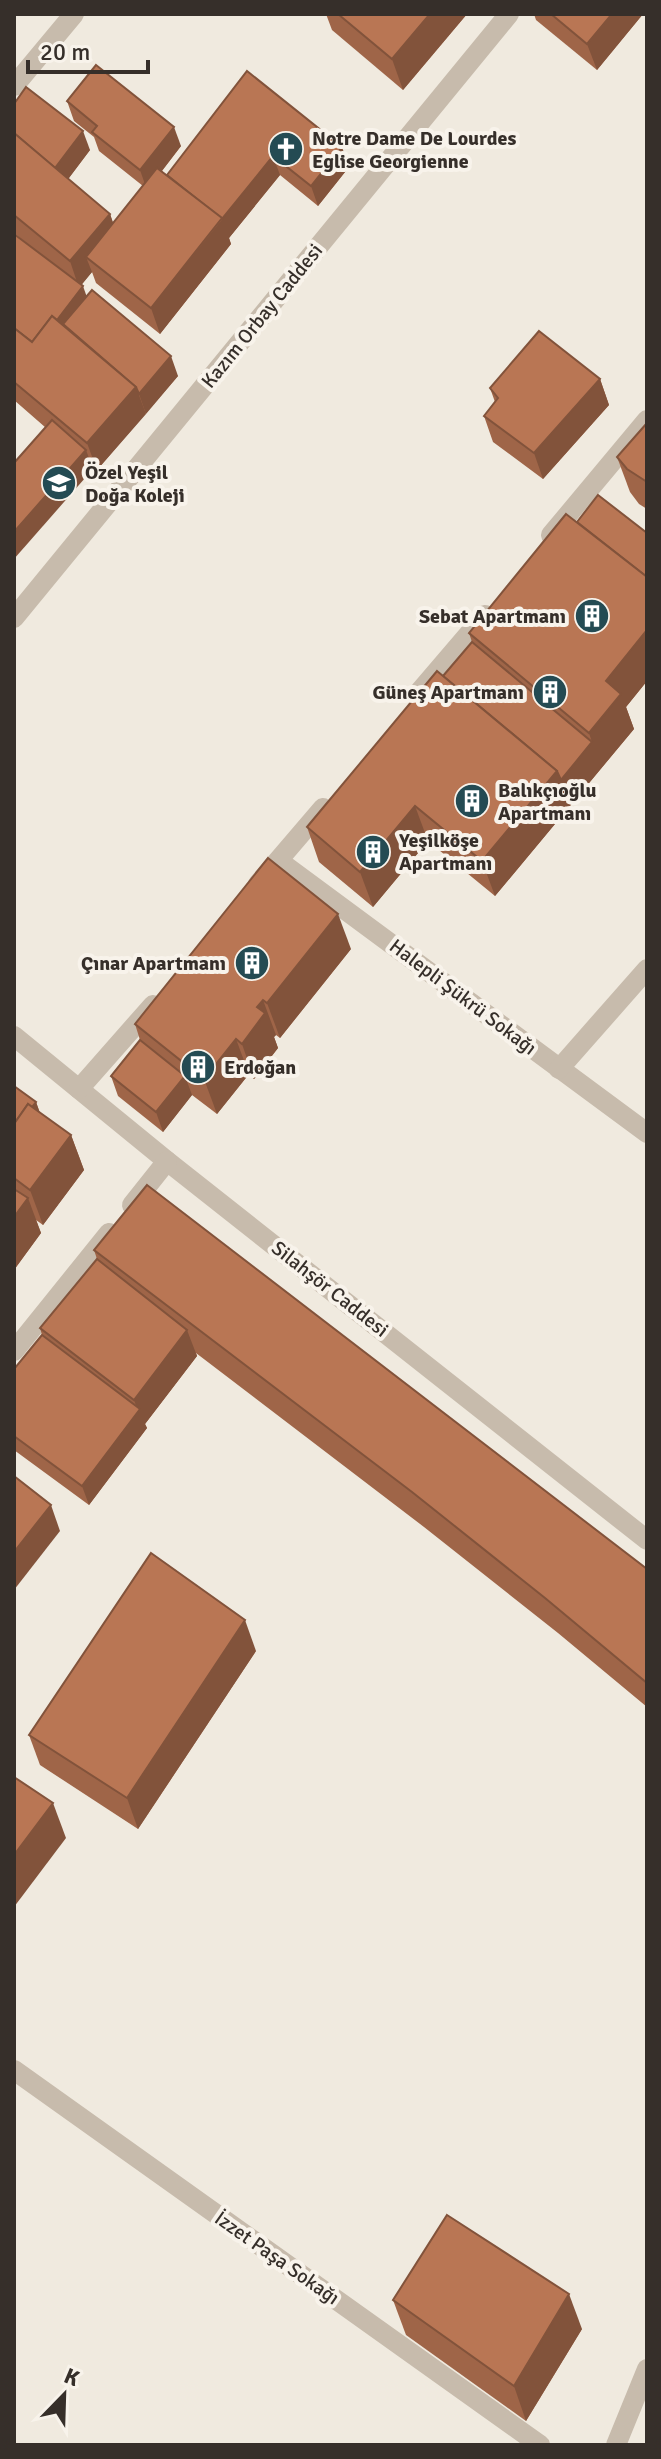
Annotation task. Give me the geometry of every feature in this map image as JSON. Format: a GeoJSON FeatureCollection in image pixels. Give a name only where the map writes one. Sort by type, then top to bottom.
{"type":"FeatureCollection","features":[{"type":"Feature","properties":{"kind":"street"},"geometry":{"type":"LineString","coordinates":[[14,86],[74,14]]}},
{"type":"Feature","properties":{"kind":"street","name":"Kazım Orbay Caddesi"},"geometry":{"type":"LineString","coordinates":[[14,618],[509,14]]}},
{"type":"Feature","properties":{"kind":"street"},"geometry":{"type":"LineString","coordinates":[[535,554],[592,497],[647,420]]}},
{"type":"Feature","properties":{"kind":"street"},"geometry":{"type":"LineString","coordinates":[[412,701],[494,603]]}},
{"type":"Feature","properties":{"kind":"street"},"geometry":{"type":"LineString","coordinates":[[247,897],[340,787]]}},
{"type":"Feature","properties":{"kind":"street","name":"Halepli Şükrü Sokağı"},"geometry":{"type":"LineString","coordinates":[[279,861],[647,1133]]}},
{"type":"Feature","properties":{"kind":"street"},"geometry":{"type":"LineString","coordinates":[[559,1069],[647,969]]}},
{"type":"Feature","properties":{"kind":"street"},"geometry":{"type":"LineString","coordinates":[[79,1089],[163,993]]}},
{"type":"Feature","properties":{"kind":"street","name":"Silahşör Caddesi"},"geometry":{"type":"LineString","coordinates":[[14,1036],[167,1161],[647,1540]]}},
{"type":"Feature","properties":{"kind":"street"},"geometry":{"type":"LineString","coordinates":[[14,1351],[167,1161]]}},
{"type":"Feature","properties":{"kind":"street","name":"İzzet Paşa Sokağı"},"geometry":{"type":"LineString","coordinates":[[14,2070],[540,2445]]}},
{"type":"Feature","properties":{"kind":"street"},"geometry":{"type":"LineString","coordinates":[[616,2445],[647,2369]]}},
{"type":"Feature","properties":{"kind":"building"},"geometry":{"type":"Polygon","coordinates":[[[338,14],[430,14],[392,59],[338,14]]]}},
{"type":"Feature","properties":{"kind":"building"},"geometry":{"type":"Polygon","coordinates":[[[551,14],[612,14],[587,44],[551,14]]]}},
{"type":"Feature","properties":{"kind":"building"},"geometry":{"type":"Polygon","coordinates":[[[96,65],[174,127],[140,170],[92,132],[97,126],[67,101],[96,65]]]}},
{"type":"Feature","properties":{"kind":"building"},"geometry":{"type":"Polygon","coordinates":[[[247,71],[342,147],[311,186],[273,156],[222,219],[167,175],[247,71]]]}},
{"type":"Feature","properties":{"kind":"building"},"geometry":{"type":"Polygon","coordinates":[[[26,87],[83,131],[55,168],[14,133],[14,104],[26,87]]]}},
{"type":"Feature","properties":{"kind":"building"},"geometry":{"type":"Polygon","coordinates":[[[14,133],[110,214],[70,261],[14,215],[14,133]]]}},
{"type":"Feature","properties":{"kind":"building"},"geometry":{"type":"Polygon","coordinates":[[[157,168],[222,218],[151,308],[86,257],[157,168]]]}},
{"type":"Feature","properties":{"kind":"building"},"geometry":{"type":"Polygon","coordinates":[[[14,234],[83,286],[57,320],[52,316],[32,342],[14,328],[14,234]]]}},
{"type":"Feature","properties":{"kind":"building"},"geometry":{"type":"Polygon","coordinates":[[[92,290],[171,356],[139,394],[136,387],[63,324],[92,290]]]}},
{"type":"Feature","properties":{"kind":"building"},"geometry":{"type":"Polygon","coordinates":[[[52,316],[136,387],[87,443],[14,382],[14,328],[32,342],[52,316]]]}},
{"type":"Feature","properties":{"kind":"building"},"geometry":{"type":"Polygon","coordinates":[[[539,331],[600,379],[534,453],[484,416],[498,398],[490,388],[539,331]]]}},
{"type":"Feature","properties":{"kind":"building"},"geometry":{"type":"Polygon","coordinates":[[[52,420],[86,450],[14,532],[14,463],[52,420]]]}},
{"type":"Feature","properties":{"kind":"building"},"geometry":{"type":"Polygon","coordinates":[[[647,423],[647,482],[627,469],[617,457],[647,423]]]}},
{"type":"Feature","properties":{"kind":"building"},"geometry":{"type":"Polygon","coordinates":[[[598,495],[647,533],[647,577],[577,522],[598,495]]]}},
{"type":"Feature","properties":{"kind":"building"},"geometry":{"type":"Polygon","coordinates":[[[566,514],[647,577],[647,630],[606,681],[621,694],[589,733],[469,633],[566,514]]]}},
{"type":"Feature","properties":{"kind":"building"},"geometry":{"type":"Polygon","coordinates":[[[472,642],[592,742],[561,780],[557,771],[443,676],[472,642]]]}},
{"type":"Feature","properties":{"kind":"building"},"geometry":{"type":"Polygon","coordinates":[[[437,671],[557,771],[482,861],[415,806],[360,872],[307,827],[437,671]]]}},
{"type":"Feature","properties":{"kind":"building"},"geometry":{"type":"Polygon","coordinates":[[[268,858],[338,914],[267,1003],[263,1000],[257,1007],[265,1013],[242,1044],[236,1039],[204,1079],[135,1024],[268,858]]]}},
{"type":"Feature","properties":{"kind":"building"},"geometry":{"type":"Polygon","coordinates":[[[140,1040],[185,1076],[156,1112],[111,1076],[140,1040]]]}},
{"type":"Feature","properties":{"kind":"building"},"geometry":{"type":"Polygon","coordinates":[[[14,1086],[36,1102],[32,1107],[28,1104],[14,1124],[14,1086]]]}},
{"type":"Feature","properties":{"kind":"building"},"geometry":{"type":"Polygon","coordinates":[[[28,1104],[71,1135],[30,1190],[14,1178],[14,1124],[28,1104]]]}},
{"type":"Feature","properties":{"kind":"building"},"geometry":{"type":"Polygon","coordinates":[[[147,1185],[647,1569],[647,1683],[412,1492],[94,1250],[147,1185]]]}},
{"type":"Feature","properties":{"kind":"building"},"geometry":{"type":"Polygon","coordinates":[[[14,1189],[28,1198],[14,1217],[14,1189]]]}},
{"type":"Feature","properties":{"kind":"building"},"geometry":{"type":"Polygon","coordinates":[[[97,1259],[187,1330],[134,1400],[40,1328],[97,1259]]]}},
{"type":"Feature","properties":{"kind":"building"},"geometry":{"type":"Polygon","coordinates":[[[42,1335],[140,1409],[82,1486],[14,1436],[14,1369],[42,1335]]]}},
{"type":"Feature","properties":{"kind":"building"},"geometry":{"type":"Polygon","coordinates":[[[14,1476],[51,1505],[14,1552],[14,1476]]]}},
{"type":"Feature","properties":{"kind":"building"},"geometry":{"type":"Polygon","coordinates":[[[151,1553],[245,1620],[127,1798],[29,1735],[151,1553]]]}},
{"type":"Feature","properties":{"kind":"building"},"geometry":{"type":"Polygon","coordinates":[[[14,1777],[53,1803],[14,1855],[14,1777]]]}},
{"type":"Feature","properties":{"kind":"building"},"geometry":{"type":"Polygon","coordinates":[[[447,2215],[569,2294],[514,2386],[393,2300],[447,2215]]]}},
{"type":"Feature","properties":{"kind":"place","name":"Notre Dame De Lourdes Eglise Georgienne"},"geometry":{"type":"Point","coordinates":[286,149]}},
{"type":"Feature","properties":{"kind":"place","name":"Özel Yeşil Doğa Koleji"},"geometry":{"type":"Point","coordinates":[59,483]}},
{"type":"Feature","properties":{"kind":"place","name":"Sebat Apartmanı"},"geometry":{"type":"Point","coordinates":[592,616]}},
{"type":"Feature","properties":{"kind":"place","name":"Güneş Apartmanı"},"geometry":{"type":"Point","coordinates":[550,692]}},
{"type":"Feature","properties":{"kind":"place","name":"Balıkçıoğlu Apartmanı"},"geometry":{"type":"Point","coordinates":[472,801]}},
{"type":"Feature","properties":{"kind":"place","name":"Yeşilköşe Apartmanı"},"geometry":{"type":"Point","coordinates":[373,852]}},
{"type":"Feature","properties":{"kind":"place","name":"Çınar Apartmanı"},"geometry":{"type":"Point","coordinates":[252,963]}},
{"type":"Feature","properties":{"kind":"place","name":"Erdoğan"},"geometry":{"type":"Point","coordinates":[198,1067]}}]}
